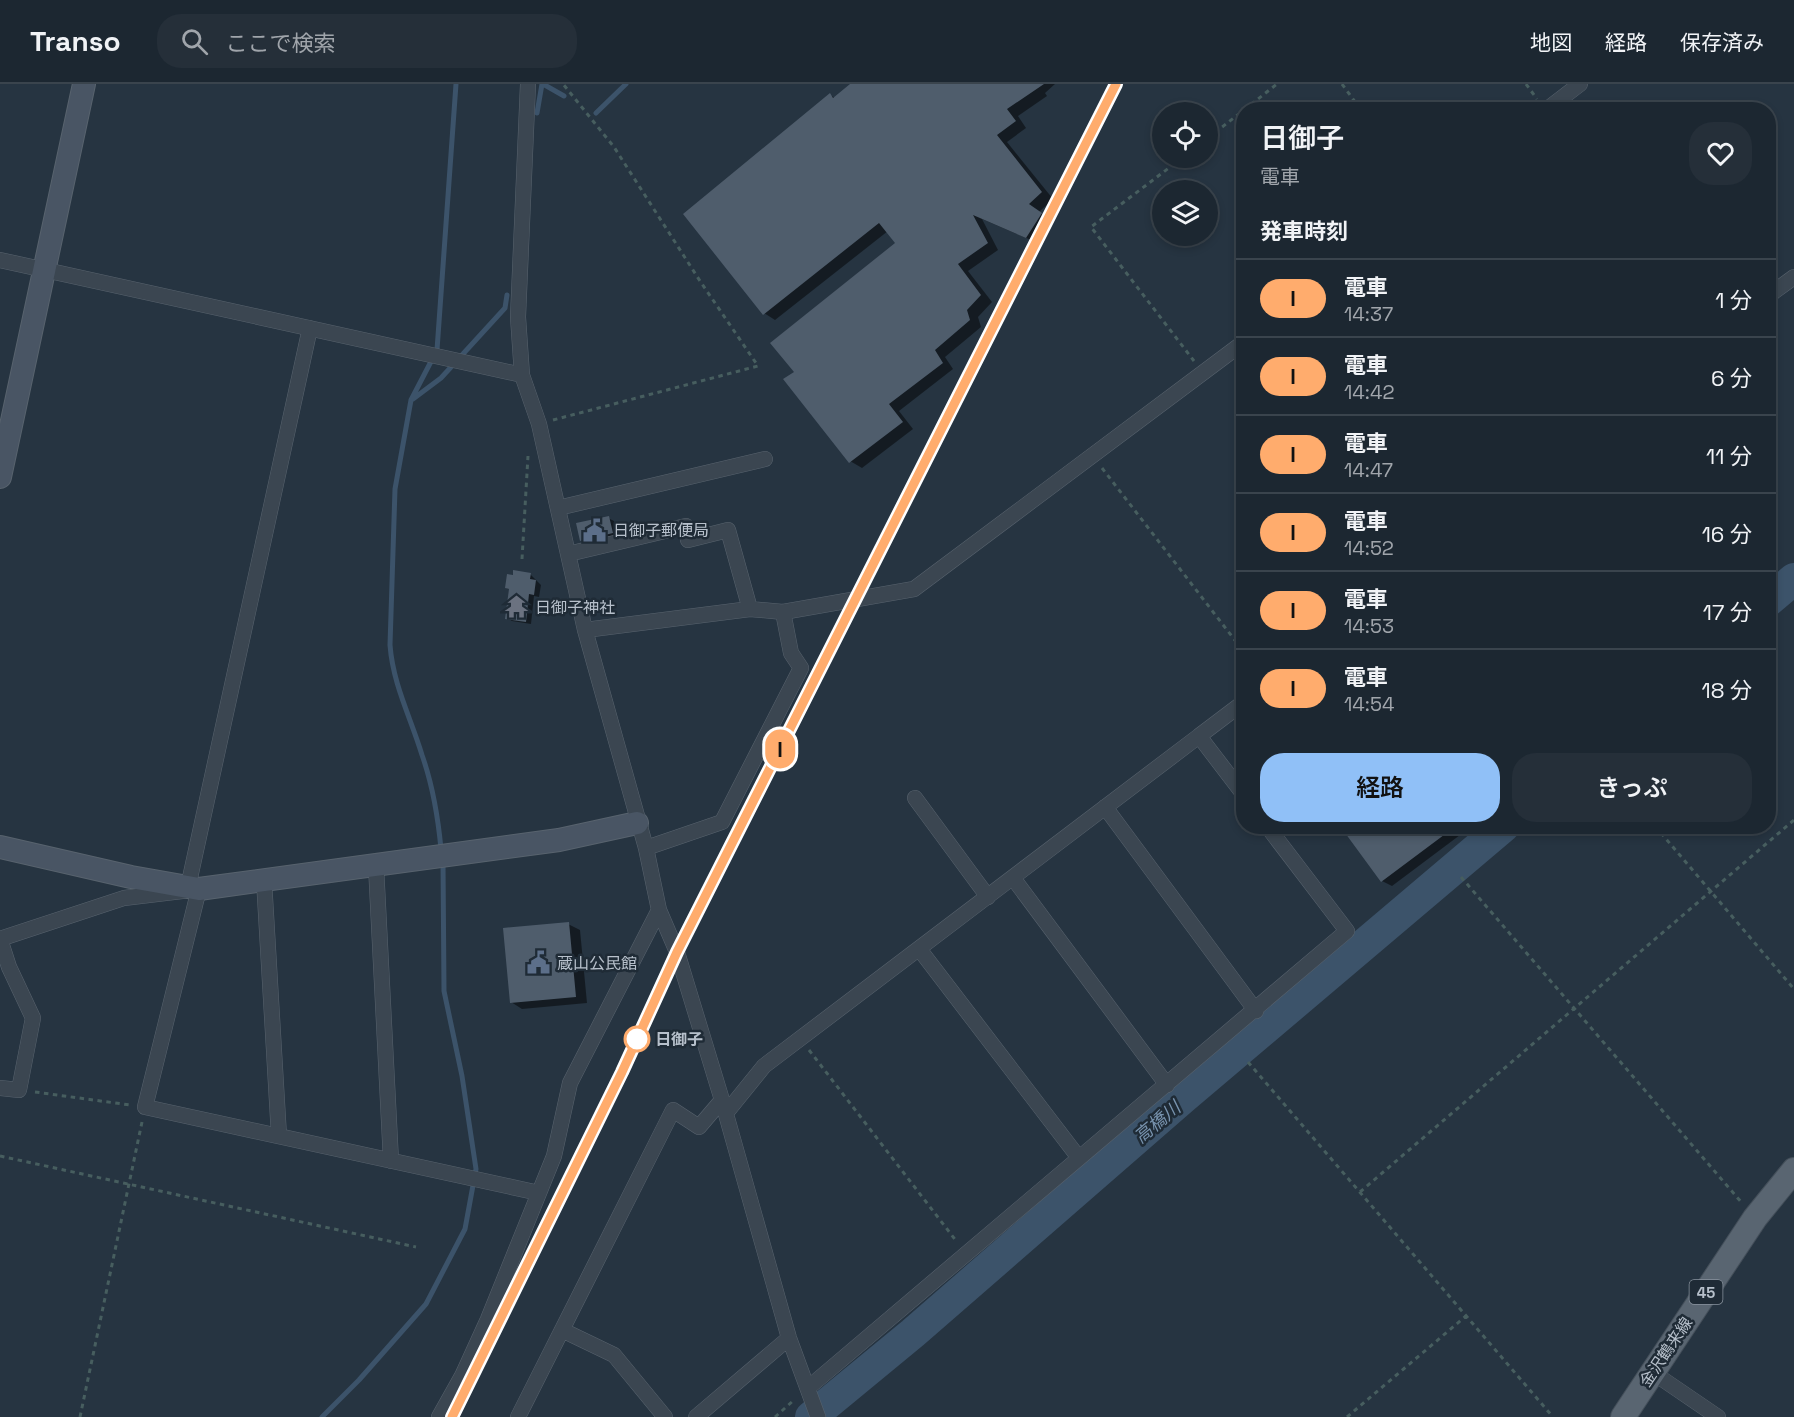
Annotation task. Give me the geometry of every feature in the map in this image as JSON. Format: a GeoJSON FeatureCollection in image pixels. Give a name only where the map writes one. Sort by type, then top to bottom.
{"type":"FeatureCollection","features":[{"type":"Feature","properties":{"kind":"main road","name":"金沢鶴来線"},"geometry":{"type":"LineString","coordinates":[[1623,1417],[1755,1218],[1794,1170]]}},
{"type":"Feature","properties":{"kind":"street"},"geometry":{"type":"LineString","coordinates":[[0,477],[84,84]]}},
{"type":"Feature","properties":{"kind":"street"},"geometry":{"type":"LineString","coordinates":[[528,84],[518,317],[522,375],[539,424],[585,630],[637,823],[646,848],[659,910],[677,952],[724,1106],[789,1338],[818,1417]]}},
{"type":"Feature","properties":{"kind":"street"},"geometry":{"type":"LineString","coordinates":[[1556,102],[1580,84]]}},
{"type":"Feature","properties":{"kind":"street"},"geometry":{"type":"LineString","coordinates":[[0,260],[522,375]]}},
{"type":"Feature","properties":{"kind":"street"},"geometry":{"type":"LineString","coordinates":[[1776,290],[1794,277]]}},
{"type":"Feature","properties":{"kind":"street"},"geometry":{"type":"LineString","coordinates":[[310,328],[145,1107],[539,1192]]}},
{"type":"Feature","properties":{"kind":"street"},"geometry":{"type":"LineString","coordinates":[[585,630],[750,609],[783,612],[914,589],[1236,348]]}},
{"type":"Feature","properties":{"kind":"street"},"geometry":{"type":"LineString","coordinates":[[558,508],[765,459]]}},
{"type":"Feature","properties":{"kind":"street"},"geometry":{"type":"LineString","coordinates":[[568,554],[686,526],[688,540],[728,530],[750,609]]}},
{"type":"Feature","properties":{"kind":"street"},"geometry":{"type":"LineString","coordinates":[[646,848],[722,822],[801,668],[791,653],[783,612]]}},
{"type":"Feature","properties":{"kind":"street"},"geometry":{"type":"LineString","coordinates":[[518,1417],[673,1110],[699,1126],[724,1106],[764,1066],[920,950],[1236,708]]}},
{"type":"Feature","properties":{"kind":"street"},"geometry":{"type":"LineString","coordinates":[[1199,736],[1236,785]]}},
{"type":"Feature","properties":{"kind":"street"},"geometry":{"type":"LineString","coordinates":[[915,798],[988,897]]}},
{"type":"Feature","properties":{"kind":"street"},"geometry":{"type":"LineString","coordinates":[[1105,807],[1256,1011]]}},
{"type":"Feature","properties":{"kind":"street"},"geometry":{"type":"LineString","coordinates":[[0,1088],[19,1090],[33,1018],[9,967],[0,939],[124,898],[559,840],[637,823]]}},
{"type":"Feature","properties":{"kind":"street"},"geometry":{"type":"LineString","coordinates":[[810,1393],[966,1254],[1256,1011],[1347,931],[1273,834]]}},
{"type":"Feature","properties":{"kind":"street"},"geometry":{"type":"LineString","coordinates":[[0,847],[131,877],[193,888]]}},
{"type":"Feature","properties":{"kind":"street"},"geometry":{"type":"LineString","coordinates":[[376,866],[391,1161]]}},
{"type":"Feature","properties":{"kind":"street"},"geometry":{"type":"LineString","coordinates":[[1013,878],[1167,1085]]}},
{"type":"Feature","properties":{"kind":"street"},"geometry":{"type":"LineString","coordinates":[[264,880],[279,1137]]}},
{"type":"Feature","properties":{"kind":"street"},"geometry":{"type":"LineString","coordinates":[[439,1417],[488,1319],[554,1156],[570,1083],[659,910]]}},
{"type":"Feature","properties":{"kind":"street"},"geometry":{"type":"LineString","coordinates":[[920,950],[1079,1158]]}},
{"type":"Feature","properties":{"kind":"street"},"geometry":{"type":"LineString","coordinates":[[562,1330],[614,1355],[665,1417]]}},
{"type":"Feature","properties":{"kind":"street"},"geometry":{"type":"LineString","coordinates":[[696,1417],[789,1338]]}},
{"type":"Feature","properties":{"kind":"street"},"geometry":{"type":"LineString","coordinates":[[1652,1372],[1719,1417]]}},
{"type":"Feature","properties":{"kind":"path"},"geometry":{"type":"LineString","coordinates":[[539,424],[758,366],[614,147],[563,84]]}},
{"type":"Feature","properties":{"kind":"path"},"geometry":{"type":"LineString","coordinates":[[1254,102],[1277,84]]}},
{"type":"Feature","properties":{"kind":"path"},"geometry":{"type":"LineString","coordinates":[[1342,84],[1355,102]]}},
{"type":"Feature","properties":{"kind":"path"},"geometry":{"type":"LineString","coordinates":[[1218,130],[1236,116]]}},
{"type":"Feature","properties":{"kind":"path"},"geometry":{"type":"LineString","coordinates":[[1169,168],[1091,227],[1203,374]]}},
{"type":"Feature","properties":{"kind":"path"},"geometry":{"type":"LineString","coordinates":[[522,559],[528,454]]}},
{"type":"Feature","properties":{"kind":"path"},"geometry":{"type":"LineString","coordinates":[[1093,457],[1236,642]]}},
{"type":"Feature","properties":{"kind":"path"},"geometry":{"type":"LineString","coordinates":[[1360,1192],[1794,820]]}},
{"type":"Feature","properties":{"kind":"path"},"geometry":{"type":"LineString","coordinates":[[1662,834],[1794,989]]}},
{"type":"Feature","properties":{"kind":"path"},"geometry":{"type":"LineString","coordinates":[[1461,878],[1755,1218]]}},
{"type":"Feature","properties":{"kind":"path"},"geometry":{"type":"LineString","coordinates":[[800,1039],[966,1254]]}},
{"type":"Feature","properties":{"kind":"path"},"geometry":{"type":"LineString","coordinates":[[1248,1062],[1553,1417]]}},
{"type":"Feature","properties":{"kind":"path"},"geometry":{"type":"LineString","coordinates":[[19,1090],[145,1107],[80,1417]]}},
{"type":"Feature","properties":{"kind":"path"},"geometry":{"type":"LineString","coordinates":[[0,1156],[416,1247]]}},
{"type":"Feature","properties":{"kind":"path"},"geometry":{"type":"LineString","coordinates":[[1347,1417],[1466,1316]]}},
{"type":"Feature","properties":{"kind":"path"},"geometry":{"type":"LineString","coordinates":[[775,1417],[810,1393]]}},
{"type":"Feature","properties":{"kind":"building"},"geometry":{"type":"Polygon","coordinates":[[[850,84],[1044,84],[1007,109],[1016,121],[997,135],[1042,192],[1029,204],[1042,213],[1026,238],[973,215],[988,243],[958,264],[981,295],[967,310],[970,320],[935,350],[943,363],[889,404],[903,422],[849,463],[783,379],[794,372],[770,343],[895,243],[879,223],[763,315],[683,214],[830,93],[833,98],[850,84]]]}},
{"type":"Feature","properties":{"kind":"building"},"geometry":{"type":"Polygon","coordinates":[[[609,516],[613,533],[580,541],[576,523],[609,516]]]}},
{"type":"Feature","properties":{"kind":"building","name":"日御子神社"},"geometry":{"type":"Polygon","coordinates":[[[513,570],[531,573],[530,579],[536,580],[534,595],[529,594],[526,622],[505,619],[509,589],[505,588],[507,574],[513,575],[513,570]]]}},
{"type":"Feature","properties":{"kind":"building"},"geometry":{"type":"Polygon","coordinates":[[[1346,834],[1445,834],[1381,882],[1346,834]]]}},
{"type":"Feature","properties":{"kind":"building","name":"蔵山公民館"},"geometry":{"type":"Polygon","coordinates":[[[569,922],[576,997],[510,1003],[503,928],[569,922]]]}},
{"type":"Feature","properties":{"kind":"waterway"},"geometry":{"type":"LineString","coordinates":[[441,849],[437,813],[429,778],[399,688],[390,645],[395,489],[411,400],[437,350],[456,84]]}},
{"type":"Feature","properties":{"kind":"waterway"},"geometry":{"type":"LineString","coordinates":[[537,113],[542,84]]}},
{"type":"Feature","properties":{"kind":"waterway"},"geometry":{"type":"LineString","coordinates":[[543,84],[564,96]]}},
{"type":"Feature","properties":{"kind":"waterway"},"geometry":{"type":"LineString","coordinates":[[596,113],[626,84]]}},
{"type":"Feature","properties":{"kind":"waterway"},"geometry":{"type":"LineString","coordinates":[[413,399],[441,378],[505,308],[507,295]]}},
{"type":"Feature","properties":{"kind":"waterway","name":"高橋川"},"geometry":{"type":"LineString","coordinates":[[1776,594],[1794,579]]}},
{"type":"Feature","properties":{"kind":"waterway","name":"高橋川"},"geometry":{"type":"LineString","coordinates":[[811,1417],[913,1333],[1183,1098],[1495,834]]}},
{"type":"Feature","properties":{"kind":"waterway"},"geometry":{"type":"LineString","coordinates":[[322,1417],[359,1380],[426,1304],[465,1229],[476,1169],[462,1076],[444,991],[443,862]]}},
{"type":"Feature","properties":{"kind":"railway"},"geometry":{"type":"LineString","coordinates":[[452,1417],[622,1072],[677,952],[1116,84]]}},
{"type":"Feature","properties":{"kind":"train","name":"I"},"geometry":{"type":"LineString","coordinates":[[452,1417],[534,1251],[572,1168],[622,1072],[677,952],[1116,84]]}},
{"type":"Feature","properties":{"kind":"place","name":"日御子郵便局"},"geometry":{"type":"Point","coordinates":[595,530]}},
{"type":"Feature","properties":{"kind":"place","name":"日御子神社"},"geometry":{"type":"Point","coordinates":[517,607]}},
{"type":"Feature","properties":{"kind":"place","name":"蔵山公民館"},"geometry":{"type":"Point","coordinates":[539,963]}},
{"type":"Feature","properties":{"kind":"place","name":"日御子"},"geometry":{"type":"Point","coordinates":[637,1039]}}]}
